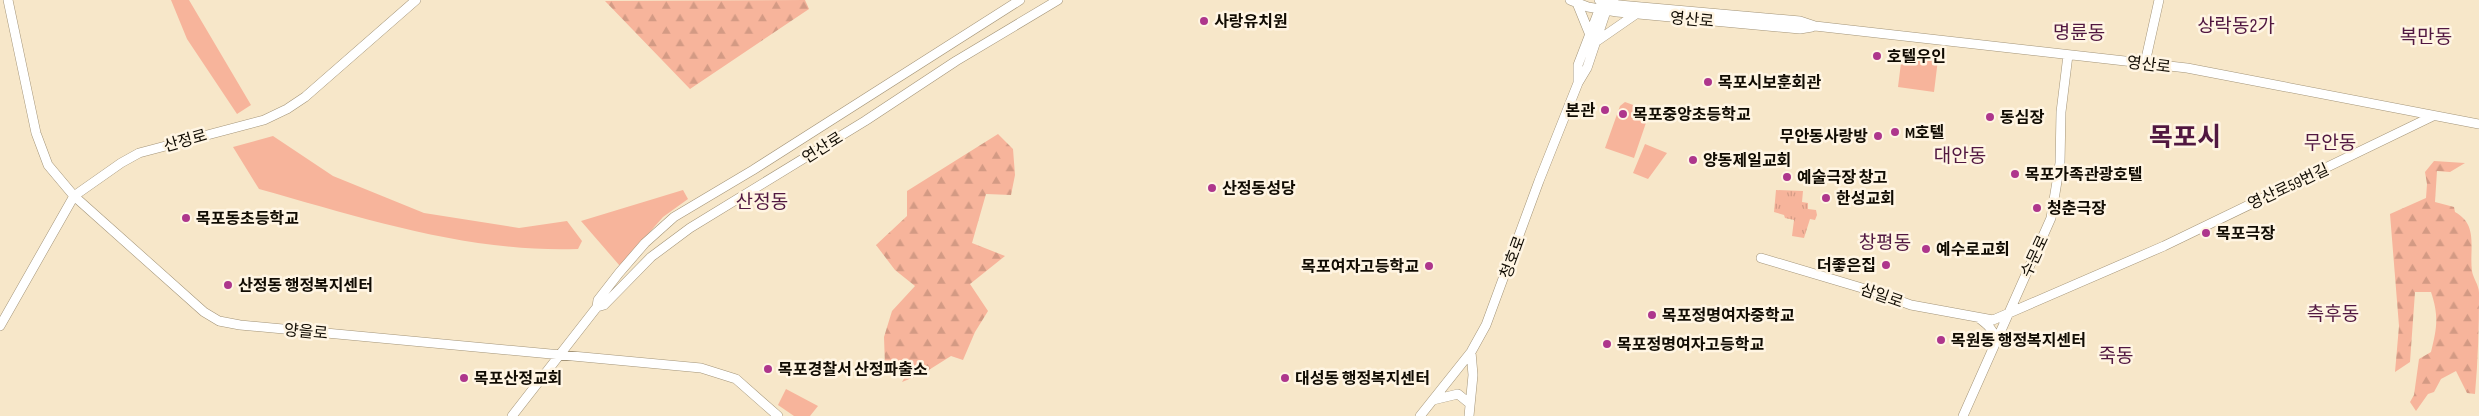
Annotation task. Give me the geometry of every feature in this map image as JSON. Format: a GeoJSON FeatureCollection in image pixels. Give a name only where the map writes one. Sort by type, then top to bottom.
{"type":"FeatureCollection","features":[{"type":"Feature","properties":{"kind":"street","name":"양을로"},"geometry":{"type":"LineString","coordinates":[[8,0],[42,153],[48,165],[74,196],[174,287],[204,312],[220,321],[240,325],[689,366],[714,371],[736,379],[778,416]]}},
{"type":"Feature","properties":{"kind":"street","name":"산정로"},"geometry":{"type":"LineString","coordinates":[[0,326],[74,196],[121,162],[139,153],[264,120],[287,109],[305,97],[416,0]]}},
{"type":"Feature","properties":{"kind":"street","name":"연산로"},"geometry":{"type":"LineString","coordinates":[[512,416],[597,307],[598,300],[619,273],[645,243],[674,217],[753,170],[1020,0]]}},
{"type":"Feature","properties":{"kind":"street","name":"연산로"},"geometry":{"type":"LineString","coordinates":[[597,307],[604,305],[651,257],[690,228],[865,121],[956,60],[1058,0]]}},
{"type":"Feature","properties":{"kind":"street"},"geometry":{"type":"LineString","coordinates":[[2145,63],[2159,0]]}},
{"type":"Feature","properties":{"kind":"street"},"geometry":{"type":"LineString","coordinates":[[1574,1],[1593,38],[1636,14]]}},
{"type":"Feature","properties":{"kind":"street","name":"영산로"},"geometry":{"type":"LineString","coordinates":[[1574,1],[1783,19],[1800,21],[1815,26],[2187,68],[2479,124]]}},
{"type":"Feature","properties":{"kind":"street","name":"영산로"},"geometry":{"type":"LineString","coordinates":[[1603,4],[1636,14],[1800,29],[1815,26]]}},
{"type":"Feature","properties":{"kind":"street","name":"청호로"},"geometry":{"type":"LineString","coordinates":[[1420,416],[1471,352],[1486,325],[1578,83],[1578,66],[1593,38],[1603,4]]}},
{"type":"Feature","properties":{"kind":"street","name":"수문로"},"geometry":{"type":"LineString","coordinates":[[1963,416],[2006,316],[2052,218],[2060,163],[2061,112],[2068,55]]}},
{"type":"Feature","properties":{"kind":"street","name":"영산로59번길"},"geometry":{"type":"LineString","coordinates":[[2006,316],[2164,246],[2434,116]]}},
{"type":"Feature","properties":{"kind":"street","name":"삼일로"},"geometry":{"type":"LineString","coordinates":[[1761,258],[1872,291],[1911,305],[1993,320],[2006,316]]}},
{"type":"Feature","properties":{"kind":"street"},"geometry":{"type":"LineString","coordinates":[[1977,318],[1988,325],[1995,334],[1995,341]]}},
{"type":"Feature","properties":{"kind":"street"},"geometry":{"type":"LineString","coordinates":[[1469,416],[1472,375],[1471,352]]}},
{"type":"Feature","properties":{"kind":"street"},"geometry":{"type":"LineString","coordinates":[[1433,400],[1458,394],[1469,403]]}},
{"type":"Feature","properties":{"kind":"green space"},"geometry":{"type":"Polygon","coordinates":[[[171,0],[189,0],[251,105],[237,114],[187,39],[171,0]]]}},
{"type":"Feature","properties":{"kind":"green space"},"geometry":{"type":"Polygon","coordinates":[[[805,0],[809,9],[690,89],[605,1],[805,0]]]}},
{"type":"Feature","properties":{"kind":"green space"},"geometry":{"type":"Polygon","coordinates":[[[1903,47],[1939,51],[1934,92],[1898,87],[1903,47]]]}},
{"type":"Feature","properties":{"kind":"green space"},"geometry":{"type":"Polygon","coordinates":[[[1625,102],[1650,111],[1634,158],[1605,148],[1620,106],[1625,102]]]}},
{"type":"Feature","properties":{"kind":"green space"},"geometry":{"type":"Polygon","coordinates":[[[998,134],[1013,149],[1015,175],[1011,195],[986,194],[972,243],[1005,256],[970,284],[988,311],[975,332],[963,360],[951,356],[924,373],[902,382],[905,377],[885,366],[884,337],[892,311],[915,286],[895,270],[876,245],[907,216],[907,191],[998,134]]]}},
{"type":"Feature","properties":{"kind":"green space"},"geometry":{"type":"Polygon","coordinates":[[[273,136],[333,176],[424,213],[519,228],[567,221],[582,241],[578,249],[537,249],[457,239],[377,222],[259,189],[233,147],[273,136]]]}},
{"type":"Feature","properties":{"kind":"green space"},"geometry":{"type":"Polygon","coordinates":[[[1645,144],[1667,153],[1648,179],[1633,173],[1645,144]]]}},
{"type":"Feature","properties":{"kind":"green space"},"geometry":{"type":"Polygon","coordinates":[[[2434,161],[2465,163],[2450,172],[2437,171],[2435,202],[2454,207],[2455,212],[2462,217],[2470,231],[2472,271],[2479,293],[2476,381],[2475,394],[2467,393],[2456,371],[2441,379],[2434,392],[2428,394],[2416,411],[2410,402],[2414,395],[2419,359],[2431,352],[2436,329],[2436,315],[2431,292],[2415,292],[2410,362],[2395,372],[2399,326],[2390,214],[2426,198],[2427,184],[2425,172],[2434,161]]]}},
{"type":"Feature","properties":{"kind":"green space"},"geometry":{"type":"Polygon","coordinates":[[[683,190],[688,199],[663,217],[620,266],[581,221],[683,190]]]}},
{"type":"Feature","properties":{"kind":"green space"},"geometry":{"type":"Polygon","coordinates":[[[1776,190],[1803,191],[1802,202],[1808,203],[1808,209],[1816,210],[1815,220],[1810,219],[1804,238],[1792,236],[1794,220],[1774,212],[1776,190]]]}},
{"type":"Feature","properties":{"kind":"green space"},"geometry":{"type":"Polygon","coordinates":[[[786,389],[818,406],[810,416],[794,416],[778,405],[786,389]]]}},
{"type":"Feature","properties":{"kind":"place","name":"사랑유치원"},"geometry":{"type":"Point","coordinates":[1204,21]}},
{"type":"Feature","properties":{"kind":"place","name":"호텔우인"},"geometry":{"type":"Point","coordinates":[1877,56]}},
{"type":"Feature","properties":{"kind":"place","name":"목포시보훈회관"},"geometry":{"type":"Point","coordinates":[1708,82]}},
{"type":"Feature","properties":{"kind":"place","name":"본관"},"geometry":{"type":"Point","coordinates":[1605,110]}},
{"type":"Feature","properties":{"kind":"place","name":"목포중앙초등학교"},"geometry":{"type":"Point","coordinates":[1623,114]}},
{"type":"Feature","properties":{"kind":"place","name":"동심장"},"geometry":{"type":"Point","coordinates":[1990,117]}},
{"type":"Feature","properties":{"kind":"place","name":"M호텔"},"geometry":{"type":"Point","coordinates":[1895,132]}},
{"type":"Feature","properties":{"kind":"place","name":"무안동사랑방"},"geometry":{"type":"Point","coordinates":[1878,136]}},
{"type":"Feature","properties":{"kind":"place","name":"양동제일교회"},"geometry":{"type":"Point","coordinates":[1693,160]}},
{"type":"Feature","properties":{"kind":"place","name":"목포가족관광호텔"},"geometry":{"type":"Point","coordinates":[2015,174]}},
{"type":"Feature","properties":{"kind":"place","name":"예술극장 창고"},"geometry":{"type":"Point","coordinates":[1787,177]}},
{"type":"Feature","properties":{"kind":"place","name":"산정동성당"},"geometry":{"type":"Point","coordinates":[1212,188]}},
{"type":"Feature","properties":{"kind":"place","name":"한성교회"},"geometry":{"type":"Point","coordinates":[1826,198]}},
{"type":"Feature","properties":{"kind":"place","name":"청춘극장"},"geometry":{"type":"Point","coordinates":[2037,208]}},
{"type":"Feature","properties":{"kind":"place","name":"목포동초등학교"},"geometry":{"type":"Point","coordinates":[186,218]}},
{"type":"Feature","properties":{"kind":"place","name":"목포극장"},"geometry":{"type":"Point","coordinates":[2206,233]}},
{"type":"Feature","properties":{"kind":"place","name":"예수로교회"},"geometry":{"type":"Point","coordinates":[1926,249]}},
{"type":"Feature","properties":{"kind":"place","name":"더좋은집"},"geometry":{"type":"Point","coordinates":[1886,265]}},
{"type":"Feature","properties":{"kind":"place","name":"목포여자고등학교"},"geometry":{"type":"Point","coordinates":[1429,266]}},
{"type":"Feature","properties":{"kind":"place","name":"산정동 행정복지센터"},"geometry":{"type":"Point","coordinates":[228,285]}},
{"type":"Feature","properties":{"kind":"place","name":"목포정명여자중학교"},"geometry":{"type":"Point","coordinates":[1652,315]}},
{"type":"Feature","properties":{"kind":"place","name":"목원동 행정복지센터"},"geometry":{"type":"Point","coordinates":[1941,340]}},
{"type":"Feature","properties":{"kind":"place","name":"목포정명여자고등학교"},"geometry":{"type":"Point","coordinates":[1607,344]}},
{"type":"Feature","properties":{"kind":"place","name":"목포경찰서 산정파출소"},"geometry":{"type":"Point","coordinates":[768,369]}},
{"type":"Feature","properties":{"kind":"place","name":"목포산정교회"},"geometry":{"type":"Point","coordinates":[464,378]}},
{"type":"Feature","properties":{"kind":"place","name":"대성동 행정복지센터"},"geometry":{"type":"Point","coordinates":[1285,378]}},
{"type":"Feature","properties":{"kind":"district","name":"상락동2가"},"geometry":{"type":"Point","coordinates":[2236,25]}},
{"type":"Feature","properties":{"kind":"district","name":"명륜동"},"geometry":{"type":"Point","coordinates":[2079,32]}},
{"type":"Feature","properties":{"kind":"district","name":"복만동"},"geometry":{"type":"Point","coordinates":[2426,36]}},
{"type":"Feature","properties":{"kind":"district","name":"목포시"},"geometry":{"type":"Point","coordinates":[2185,137]}},
{"type":"Feature","properties":{"kind":"district","name":"무안동"},"geometry":{"type":"Point","coordinates":[2330,142]}},
{"type":"Feature","properties":{"kind":"district","name":"대안동"},"geometry":{"type":"Point","coordinates":[1960,155]}},
{"type":"Feature","properties":{"kind":"district","name":"산정동"},"geometry":{"type":"Point","coordinates":[762,201]}},
{"type":"Feature","properties":{"kind":"district","name":"창평동"},"geometry":{"type":"Point","coordinates":[1885,242]}},
{"type":"Feature","properties":{"kind":"district","name":"측후동"},"geometry":{"type":"Point","coordinates":[2333,313]}},
{"type":"Feature","properties":{"kind":"district","name":"죽동"},"geometry":{"type":"Point","coordinates":[2116,355]}}]}
